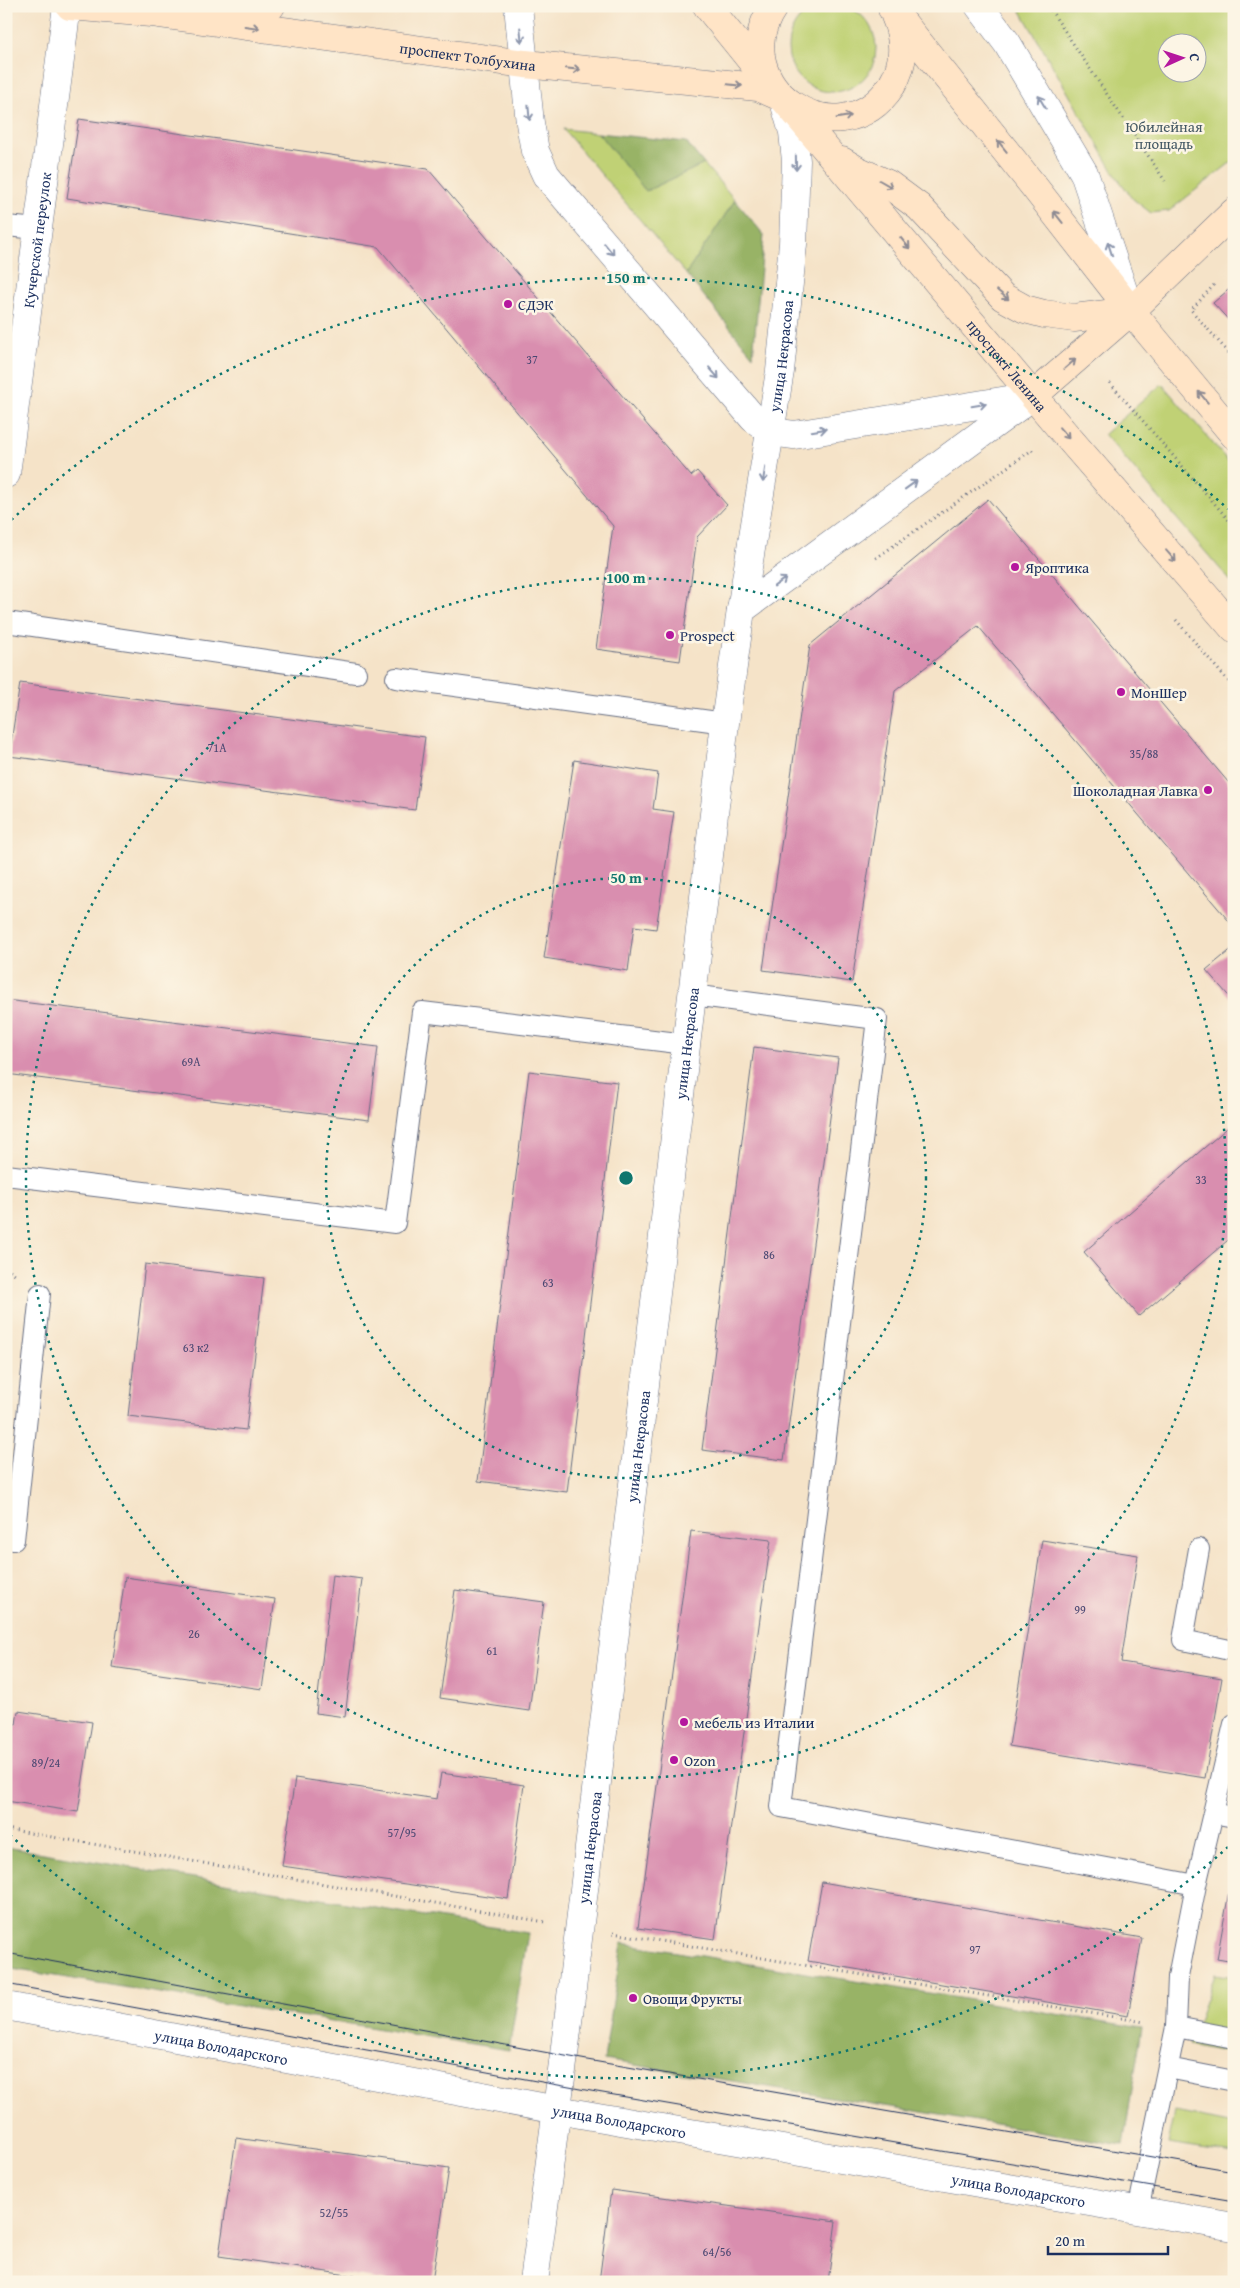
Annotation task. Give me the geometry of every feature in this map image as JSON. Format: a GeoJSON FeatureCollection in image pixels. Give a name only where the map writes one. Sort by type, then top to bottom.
{"type":"FeatureCollection","features":[{"type":"Feature","properties":{"kind":"main road","name":"проспект Толбухина"},"geometry":{"type":"LineString","coordinates":[[68,6],[159,10],[271,6]]}},
{"type":"Feature","properties":{"kind":"main road","name":"проспект Ленина"},"geometry":{"type":"LineString","coordinates":[[707,6],[1033,396],[1234,629]]}},
{"type":"Feature","properties":{"kind":"main road"},"geometry":{"type":"LineString","coordinates":[[774,6],[767,16],[761,38],[761,61],[776,90],[802,112],[822,119],[845,118],[867,110],[885,95],[897,76],[903,53],[901,30],[891,8]]}},
{"type":"Feature","properties":{"kind":"main road"},"geometry":{"type":"LineString","coordinates":[[891,8],[1130,311],[1234,435]]}},
{"type":"Feature","properties":{"kind":"main road","name":"проспект Толбухина"},"geometry":{"type":"LineString","coordinates":[[159,10],[525,64],[776,90]]}},
{"type":"Feature","properties":{"kind":"main road"},"geometry":{"type":"LineString","coordinates":[[828,152],[857,170],[888,184],[919,207],[1003,297],[1018,305],[1044,314],[1074,318],[1130,311]]}},
{"type":"Feature","properties":{"kind":"main road"},"geometry":{"type":"LineString","coordinates":[[1033,396],[1130,311],[1234,212]]}},
{"type":"Feature","properties":{"kind":"street","name":"Кучерской переулок"},"geometry":{"type":"LineString","coordinates":[[6,474],[8,441],[68,6]]}},
{"type":"Feature","properties":{"kind":"street"},"geometry":{"type":"LineString","coordinates":[[518,6],[534,151],[546,175],[753,418],[771,432],[794,435],[1033,396]]}},
{"type":"Feature","properties":{"kind":"street"},"geometry":{"type":"LineString","coordinates":[[979,6],[1007,43],[1084,173],[1130,311]]}},
{"type":"Feature","properties":{"kind":"street","name":"улица Некрасова"},"geometry":{"type":"LineString","coordinates":[[534,2282],[557,2110],[725,723],[741,610],[780,371],[794,226],[796,161],[793,132],[776,90]]}},
{"type":"Feature","properties":{"kind":"street"},"geometry":{"type":"LineString","coordinates":[[741,610],[1033,396]]}},
{"type":"Feature","properties":{"kind":"street","name":"улица Володарского"},"geometry":{"type":"LineString","coordinates":[[6,2006],[557,2110],[1234,2227]]}},
{"type":"Feature","properties":{"kind":"lane"},"geometry":{"type":"LineString","coordinates":[[6,226],[38,229]]}},
{"type":"Feature","properties":{"kind":"lane"},"geometry":{"type":"LineString","coordinates":[[6,622],[356,673]]}},
{"type":"Feature","properties":{"kind":"lane"},"geometry":{"type":"LineString","coordinates":[[396,678],[725,723]]}},
{"type":"Feature","properties":{"kind":"lane"},"geometry":{"type":"LineString","coordinates":[[692,995],[877,1019],[781,1807],[1196,1886]]}},
{"type":"Feature","properties":{"kind":"lane"},"geometry":{"type":"LineString","coordinates":[[6,1175],[395,1223],[422,1012],[686,1044]]}},
{"type":"Feature","properties":{"kind":"lane"},"geometry":{"type":"LineString","coordinates":[[6,1539],[14,1540],[40,1294]]}},
{"type":"Feature","properties":{"kind":"lane"},"geometry":{"type":"LineString","coordinates":[[1199,1549],[1183,1640],[1234,1651]]}},
{"type":"Feature","properties":{"kind":"lane"},"geometry":{"type":"LineString","coordinates":[[1138,2210],[1176,2027],[1178,1977],[1196,1886],[1234,1724]]}},
{"type":"Feature","properties":{"kind":"lane"},"geometry":{"type":"LineString","coordinates":[[1213,1813],[1234,1817]]}},
{"type":"Feature","properties":{"kind":"lane"},"geometry":{"type":"LineString","coordinates":[[1176,2027],[1234,2038]]}},
{"type":"Feature","properties":{"kind":"lane"},"geometry":{"type":"LineString","coordinates":[[1168,2068],[1234,2081]]}},
{"type":"Feature","properties":{"kind":"path"},"geometry":{"type":"LineString","coordinates":[[1048,6],[1165,181]]}},
{"type":"Feature","properties":{"kind":"path"},"geometry":{"type":"LineString","coordinates":[[1230,6],[1234,11]]}},
{"type":"Feature","properties":{"kind":"path"},"geometry":{"type":"LineString","coordinates":[[1214,286],[1191,310],[1234,359]]}},
{"type":"Feature","properties":{"kind":"path"},"geometry":{"type":"LineString","coordinates":[[1110,383],[1234,526]]}},
{"type":"Feature","properties":{"kind":"path"},"geometry":{"type":"LineString","coordinates":[[871,561],[1032,450]]}},
{"type":"Feature","properties":{"kind":"green space"},"geometry":{"type":"Polygon","coordinates":[[[832,4],[849,7],[857,11],[869,23],[873,31],[876,48],[873,65],[869,73],[857,85],[849,89],[832,92],[815,89],[807,85],[795,73],[791,65],[788,48],[791,31],[795,23],[807,11],[815,7],[832,4]]]}},
{"type":"Feature","properties":{"kind":"green space","name":"Юбилейная площадь"},"geometry":{"type":"Polygon","coordinates":[[[1018,6],[1234,6],[1234,160],[1169,211],[1151,213],[1133,199],[1116,176],[1018,6]]]}},
{"type":"Feature","properties":{"kind":"green space"},"geometry":{"type":"Polygon","coordinates":[[[563,129],[598,133],[646,191],[704,164],[735,200],[686,274],[563,129]]]}},
{"type":"Feature","properties":{"kind":"green space"},"geometry":{"type":"Polygon","coordinates":[[[598,133],[686,142],[704,164],[646,191],[598,133]]]}},
{"type":"Feature","properties":{"kind":"green space"},"geometry":{"type":"Polygon","coordinates":[[[735,200],[764,235],[753,356],[686,274],[735,200]]]}},
{"type":"Feature","properties":{"kind":"green space"},"geometry":{"type":"Polygon","coordinates":[[[1162,384],[1234,468],[1234,585],[1104,434],[1162,384]]]}},
{"type":"Feature","properties":{"kind":"green space"},"geometry":{"type":"Polygon","coordinates":[[[6,1847],[528,1933],[509,2050],[6,1968],[6,1847]]]}},
{"type":"Feature","properties":{"kind":"green space"},"geometry":{"type":"Polygon","coordinates":[[[622,1943],[1142,2028],[1123,2145],[604,2060],[622,1943]]]}},
{"type":"Feature","properties":{"kind":"green space"},"geometry":{"type":"Polygon","coordinates":[[[1215,1974],[1234,1977],[1234,2054],[1189,2045],[1215,1974]]]}},
{"type":"Feature","properties":{"kind":"green space"},"geometry":{"type":"Polygon","coordinates":[[[1175,2112],[1234,2124],[1234,2154],[1168,2144],[1175,2112]]]}},
{"type":"Feature","properties":{"kind":"building"},"geometry":{"type":"Polygon","coordinates":[[[79,119],[428,169],[691,476],[697,471],[727,505],[697,537],[680,661],[596,649],[613,526],[378,247],[67,198],[79,119]]]}},
{"type":"Feature","properties":{"kind":"building"},"geometry":{"type":"Polygon","coordinates":[[[1234,285],[1234,326],[1213,303],[1234,285]]]}},
{"type":"Feature","properties":{"kind":"building"},"geometry":{"type":"Polygon","coordinates":[[[988,499],[1234,789],[1234,927],[978,626],[895,691],[852,982],[763,970],[810,645],[988,499]]]}},
{"type":"Feature","properties":{"kind":"building"},"geometry":{"type":"Polygon","coordinates":[[[20,683],[425,737],[415,810],[9,756],[20,683]]]}},
{"type":"Feature","properties":{"kind":"building"},"geometry":{"type":"Polygon","coordinates":[[[574,760],[658,773],[653,809],[674,812],[656,929],[634,926],[628,971],[544,958],[574,760]]]}},
{"type":"Feature","properties":{"kind":"building"},"geometry":{"type":"Polygon","coordinates":[[[1234,947],[1234,1002],[1206,970],[1234,947]]]}},
{"type":"Feature","properties":{"kind":"building"},"geometry":{"type":"Polygon","coordinates":[[[6,1000],[378,1047],[369,1120],[6,1074],[6,1000]]]}},
{"type":"Feature","properties":{"kind":"building"},"geometry":{"type":"Polygon","coordinates":[[[754,1047],[838,1058],[784,1460],[702,1450],[754,1047]]]}},
{"type":"Feature","properties":{"kind":"building"},"geometry":{"type":"Polygon","coordinates":[[[529,1071],[617,1082],[567,1492],[478,1481],[529,1071]]]}},
{"type":"Feature","properties":{"kind":"building"},"geometry":{"type":"Polygon","coordinates":[[[1234,1122],[1234,1235],[1139,1316],[1084,1252],[1234,1122]]]}},
{"type":"Feature","properties":{"kind":"building"},"geometry":{"type":"Polygon","coordinates":[[[145,1264],[264,1278],[246,1430],[128,1416],[145,1264]]]}},
{"type":"Feature","properties":{"kind":"building"},"geometry":{"type":"Polygon","coordinates":[[[691,1531],[771,1540],[715,1939],[638,1928],[691,1531]]]}},
{"type":"Feature","properties":{"kind":"building"},"geometry":{"type":"Polygon","coordinates":[[[1042,1540],[1138,1555],[1121,1662],[1222,1678],[1205,1778],[1009,1746],[1042,1540]]]}},
{"type":"Feature","properties":{"kind":"building"},"geometry":{"type":"Polygon","coordinates":[[[332,1575],[362,1579],[345,1717],[316,1713],[332,1575]]]}},
{"type":"Feature","properties":{"kind":"building"},"geometry":{"type":"Polygon","coordinates":[[[125,1577],[275,1599],[262,1689],[112,1667],[125,1577]]]}},
{"type":"Feature","properties":{"kind":"building"},"geometry":{"type":"Polygon","coordinates":[[[455,1590],[544,1602],[529,1711],[440,1698],[455,1590]]]}},
{"type":"Feature","properties":{"kind":"building"},"geometry":{"type":"Polygon","coordinates":[[[1234,1610],[1234,1628],[1230,1627],[1234,1610]]]}},
{"type":"Feature","properties":{"kind":"building"},"geometry":{"type":"Polygon","coordinates":[[[18,1711],[92,1722],[78,1812],[6,1801],[6,1722],[16,1724],[18,1711]]]}},
{"type":"Feature","properties":{"kind":"building"},"geometry":{"type":"Polygon","coordinates":[[[441,1773],[524,1785],[508,1899],[282,1866],[295,1778],[437,1799],[441,1773]]]}},
{"type":"Feature","properties":{"kind":"building"},"geometry":{"type":"Polygon","coordinates":[[[1234,1869],[1234,1962],[1217,1959],[1234,1869]]]}},
{"type":"Feature","properties":{"kind":"building"},"geometry":{"type":"Polygon","coordinates":[[[822,1882],[1142,1938],[1128,2016],[808,1961],[822,1882]]]}},
{"type":"Feature","properties":{"kind":"building"},"geometry":{"type":"Polygon","coordinates":[[[236,2138],[449,2168],[432,2282],[395,2282],[219,2256],[236,2138]]]}},
{"type":"Feature","properties":{"kind":"building"},"geometry":{"type":"Polygon","coordinates":[[[611,2190],[836,2221],[828,2282],[599,2282],[611,2190]]]}},
{"type":"Feature","properties":{"kind":"tram line"},"geometry":{"type":"LineString","coordinates":[[6,1953],[587,2060],[1234,2171]]}},
{"type":"Feature","properties":{"kind":"tram line"},"geometry":{"type":"LineString","coordinates":[[6,1984],[591,2091],[1234,2201]]}},
{"type":"Feature","properties":{"kind":"place","name":"СДЭК"},"geometry":{"type":"Point","coordinates":[508,304]}},
{"type":"Feature","properties":{"kind":"place","name":"Яроптика"},"geometry":{"type":"Point","coordinates":[1015,567]}},
{"type":"Feature","properties":{"kind":"place","name":"Prospect"},"geometry":{"type":"Point","coordinates":[670,635]}},
{"type":"Feature","properties":{"kind":"place","name":"МонШер"},"geometry":{"type":"Point","coordinates":[1121,692]}},
{"type":"Feature","properties":{"kind":"place","name":"Шоколадная Лавка"},"geometry":{"type":"Point","coordinates":[1208,790]}},
{"type":"Feature","properties":{"kind":"place","name":"мебель из Италии"},"geometry":{"type":"Point","coordinates":[684,1722]}},
{"type":"Feature","properties":{"kind":"place","name":"Ozon"},"geometry":{"type":"Point","coordinates":[674,1760]}},
{"type":"Feature","properties":{"kind":"place","name":"Овощи Фрукты"},"geometry":{"type":"Point","coordinates":[633,1998]}}]}
